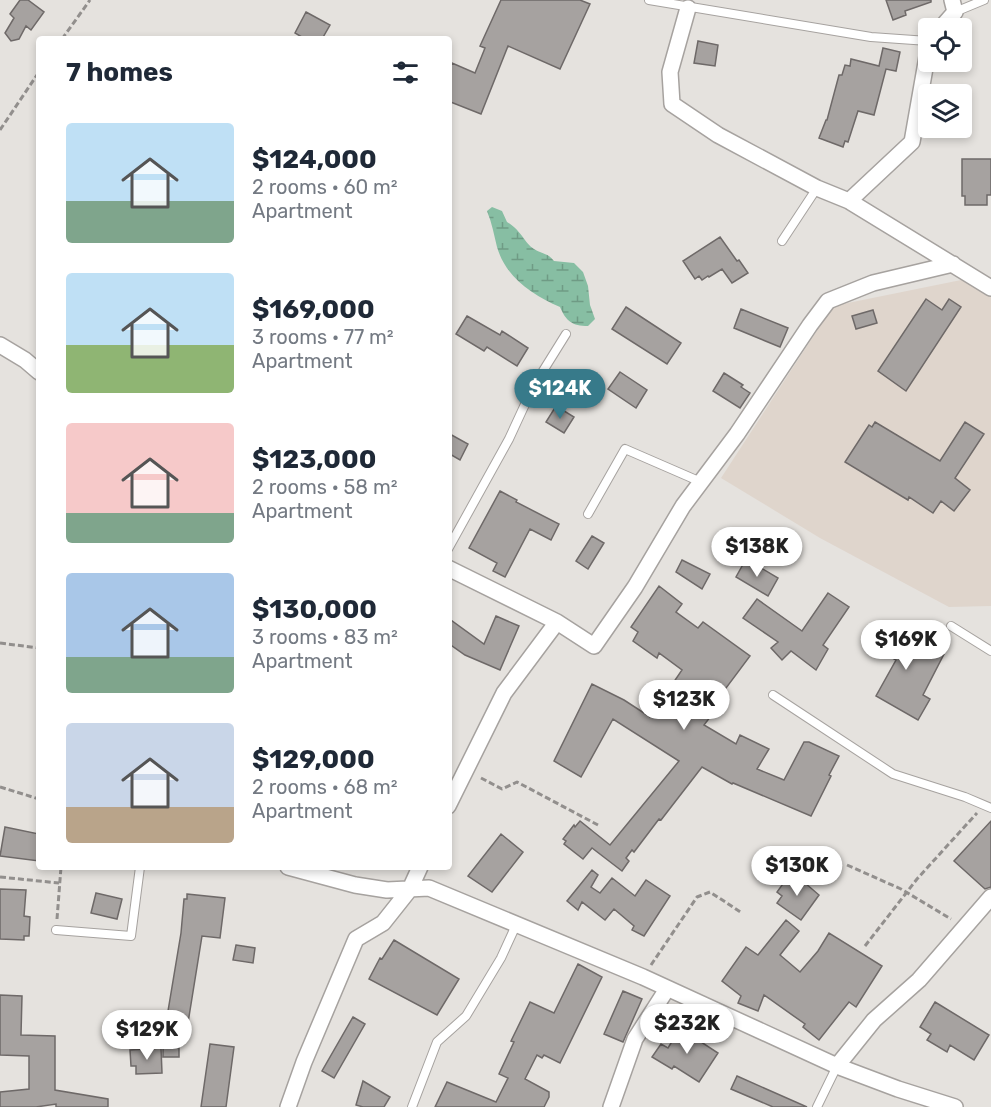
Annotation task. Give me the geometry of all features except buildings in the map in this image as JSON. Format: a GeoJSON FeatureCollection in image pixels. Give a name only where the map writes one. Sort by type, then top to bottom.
{"type":"FeatureCollection","features":[{"type":"Feature","properties":{"kind":"street"},"geometry":{"type":"LineString","coordinates":[[689,4],[670,72],[672,104],[718,135],[817,188],[849,201],[991,288]]}},
{"type":"Feature","properties":{"kind":"street"},"geometry":{"type":"LineString","coordinates":[[849,201],[912,142],[924,72]]}},
{"type":"Feature","properties":{"kind":"street"},"geometry":{"type":"LineString","coordinates":[[452,570],[556,622],[594,646],[635,588],[683,506],[737,434],[828,301],[873,283],[953,264]]}},
{"type":"Feature","properties":{"kind":"street"},"geometry":{"type":"LineString","coordinates":[[0,345],[36,369]]}},
{"type":"Feature","properties":{"kind":"street"},"geometry":{"type":"LineString","coordinates":[[452,798],[504,693],[556,622]]}},
{"type":"Feature","properties":{"kind":"street"},"geometry":{"type":"LineString","coordinates":[[299,870],[355,885],[387,890],[429,888],[643,976],[837,1066],[955,1107]]}},
{"type":"Feature","properties":{"kind":"street"},"geometry":{"type":"LineString","coordinates":[[288,1107],[304,1062],[356,939],[383,922],[410,889],[419,870]]}},
{"type":"Feature","properties":{"kind":"street"},"geometry":{"type":"LineString","coordinates":[[837,1066],[874,1020],[920,980],[991,897]]}},
{"type":"Feature","properties":{"kind":"street"},"geometry":{"type":"LineString","coordinates":[[611,1107],[635,1039],[667,989]]}},
{"type":"Feature","properties":{"kind":"lane"},"geometry":{"type":"LineString","coordinates":[[649,0],[689,4],[871,37],[918,40]]}},
{"type":"Feature","properties":{"kind":"lane"},"geometry":{"type":"LineString","coordinates":[[953,6],[984,0]]}},
{"type":"Feature","properties":{"kind":"lane"},"geometry":{"type":"LineString","coordinates":[[782,241],[817,188]]}},
{"type":"Feature","properties":{"kind":"lane"},"geometry":{"type":"LineString","coordinates":[[452,542],[509,439],[533,387],[566,334]]}},
{"type":"Feature","properties":{"kind":"lane"},"geometry":{"type":"LineString","coordinates":[[588,514],[625,449],[701,482]]}},
{"type":"Feature","properties":{"kind":"lane"},"geometry":{"type":"LineString","coordinates":[[951,626],[991,651]]}},
{"type":"Feature","properties":{"kind":"lane"},"geometry":{"type":"LineString","coordinates":[[773,695],[893,774],[987,807]]}},
{"type":"Feature","properties":{"kind":"lane"},"geometry":{"type":"LineString","coordinates":[[56,930],[131,936],[140,870]]}},
{"type":"Feature","properties":{"kind":"lane"},"geometry":{"type":"LineString","coordinates":[[412,1107],[437,1042],[466,1016],[501,958],[517,923]]}},
{"type":"Feature","properties":{"kind":"lane"},"geometry":{"type":"LineString","coordinates":[[817,1107],[837,1066]]}},
{"type":"Feature","properties":{"kind":"path"},"geometry":{"type":"LineString","coordinates":[[64,36],[90,0]]}},
{"type":"Feature","properties":{"kind":"path"},"geometry":{"type":"LineString","coordinates":[[0,130],[36,76]]}},
{"type":"Feature","properties":{"kind":"path"},"geometry":{"type":"LineString","coordinates":[[0,643],[36,648]]}},
{"type":"Feature","properties":{"kind":"path"},"geometry":{"type":"LineString","coordinates":[[466,770],[502,789],[517,782],[598,825]]}},
{"type":"Feature","properties":{"kind":"path"},"geometry":{"type":"LineString","coordinates":[[0,787],[36,798]]}},
{"type":"Feature","properties":{"kind":"path"},"geometry":{"type":"LineString","coordinates":[[865,946],[916,879],[987,807]]}},
{"type":"Feature","properties":{"kind":"path"},"geometry":{"type":"LineString","coordinates":[[848,865],[907,893],[965,928]]}},
{"type":"Feature","properties":{"kind":"path"},"geometry":{"type":"LineString","coordinates":[[56,930],[61,870]]}},
{"type":"Feature","properties":{"kind":"path"},"geometry":{"type":"LineString","coordinates":[[0,877],[59,883]]}},
{"type":"Feature","properties":{"kind":"path"},"geometry":{"type":"LineString","coordinates":[[643,976],[698,897],[710,892],[742,913]]}},
{"type":"Feature","properties":{"kind":"shaded area"},"geometry":{"type":"Polygon","coordinates":[[[966,279],[991,295],[991,606],[949,607],[820,538],[721,478],[833,306],[966,279]]]}},
{"type":"Feature","properties":{"kind":"green space"},"geometry":{"type":"Polygon","coordinates":[[[492,207],[502,211],[507,222],[534,249],[554,261],[574,263],[583,272],[595,319],[588,326],[570,322],[560,307],[531,291],[507,268],[497,247],[487,211],[492,207]]]}}]}
